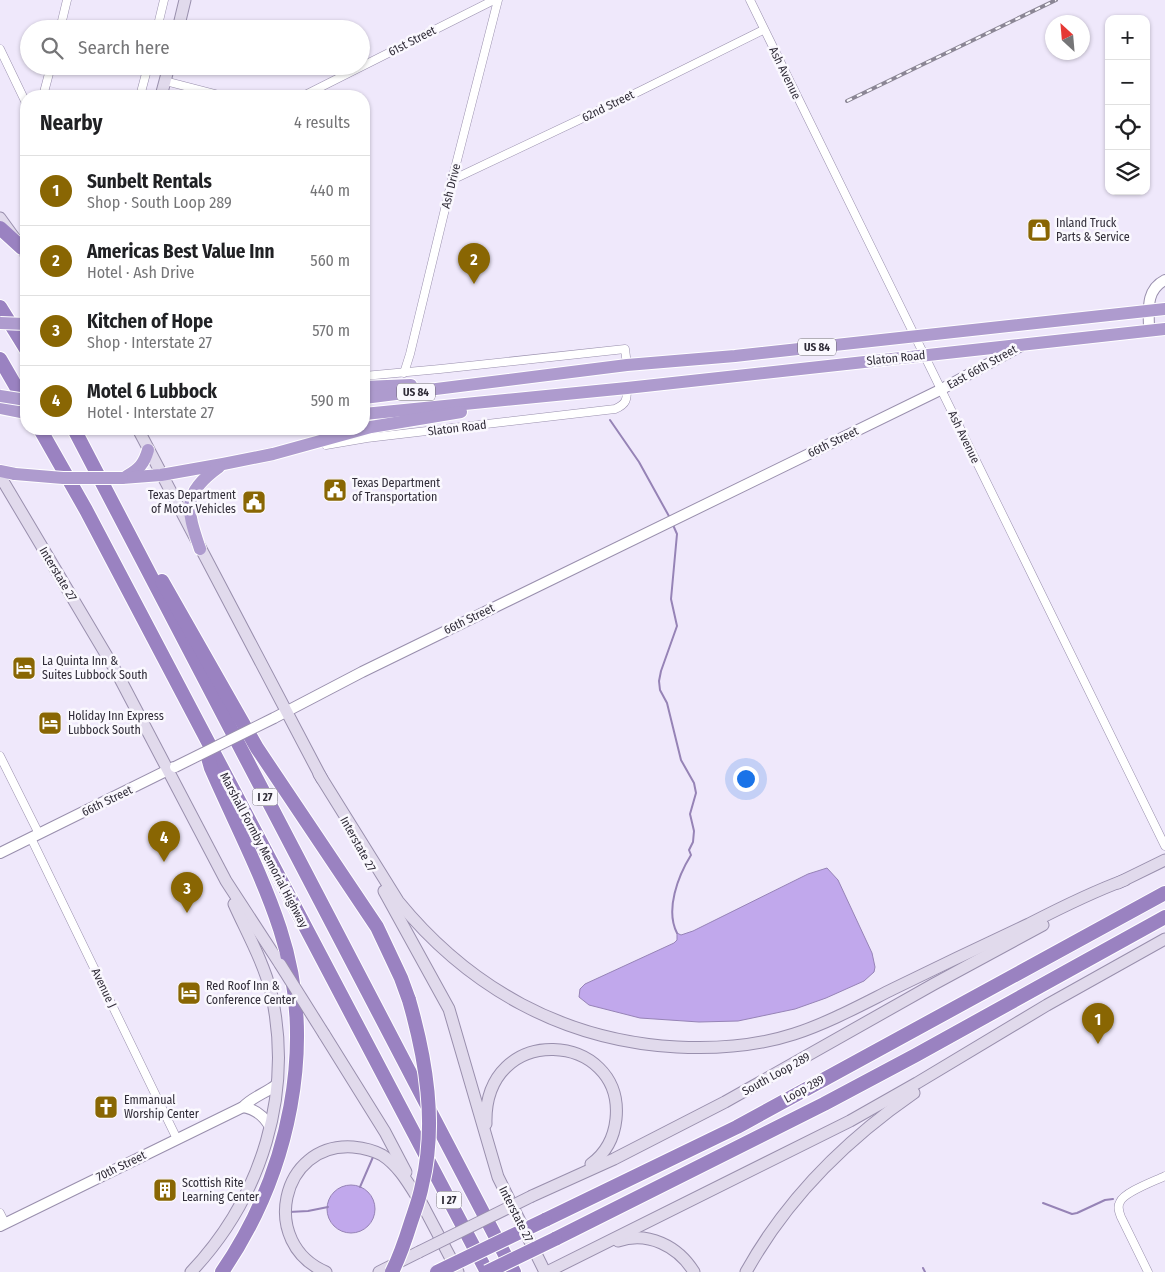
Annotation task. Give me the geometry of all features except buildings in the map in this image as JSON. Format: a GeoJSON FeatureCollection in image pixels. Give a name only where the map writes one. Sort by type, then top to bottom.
{"type":"FeatureCollection","features":[{"type":"Feature","properties":{"kind":"highway"},"geometry":{"type":"LineString","coordinates":[[0,228],[20,246]]}},
{"type":"Feature","properties":{"kind":"highway"},"geometry":{"type":"LineString","coordinates":[[0,307],[20,340]]}},
{"type":"Feature","properties":{"kind":"highway","name":"Slaton Road"},"geometry":{"type":"LineString","coordinates":[[370,397],[627,366],[1165,309]]}},
{"type":"Feature","properties":{"kind":"highway"},"geometry":{"type":"LineString","coordinates":[[0,322],[20,324]]}},
{"type":"Feature","properties":{"kind":"highway","name":"Slaton Road"},"geometry":{"type":"LineString","coordinates":[[370,413],[627,388],[1165,329]]}},
{"type":"Feature","properties":{"kind":"highway"},"geometry":{"type":"LineString","coordinates":[[0,359],[20,392]]}},
{"type":"Feature","properties":{"kind":"highway"},"geometry":{"type":"LineString","coordinates":[[627,366],[627,388]]}},
{"type":"Feature","properties":{"kind":"highway"},"geometry":{"type":"LineString","coordinates":[[370,387],[468,385]]}},
{"type":"Feature","properties":{"kind":"highway"},"geometry":{"type":"LineString","coordinates":[[370,428],[552,395]]}},
{"type":"Feature","properties":{"kind":"highway"},"geometry":{"type":"LineString","coordinates":[[0,396],[20,401]]}},
{"type":"Feature","properties":{"kind":"highway"},"geometry":{"type":"LineString","coordinates":[[0,408],[20,412]]}},
{"type":"Feature","properties":{"kind":"highway","name":"Marshall Formby Memorial Highway"},"geometry":{"type":"LineString","coordinates":[[43,435],[91,519],[487,1272]]}},
{"type":"Feature","properties":{"kind":"highway","name":"Marshall Formby Memorial Highway"},"geometry":{"type":"LineString","coordinates":[[77,435],[140,559],[514,1272]]}},
{"type":"Feature","properties":{"kind":"highway"},"geometry":{"type":"LineString","coordinates":[[0,471],[63,478],[122,478],[161,475],[273,454],[345,435]]}},
{"type":"Feature","properties":{"kind":"highway"},"geometry":{"type":"LineString","coordinates":[[85,448],[133,527],[257,748],[377,927],[402,978],[424,1062],[428,1093],[428,1144],[422,1185],[407,1233],[383,1272]]}},
{"type":"Feature","properties":{"kind":"highway"},"geometry":{"type":"LineString","coordinates":[[122,478],[139,469],[145,461],[148,450]]}},
{"type":"Feature","properties":{"kind":"highway"},"geometry":{"type":"LineString","coordinates":[[200,549],[191,522],[190,503],[197,486],[204,478],[223,464]]}},
{"type":"Feature","properties":{"kind":"highway"},"geometry":{"type":"LineString","coordinates":[[203,734],[211,768],[268,896],[280,930],[296,1008],[294,1083],[282,1145],[272,1177],[256,1214],[240,1245],[222,1272]]}},
{"type":"Feature","properties":{"kind":"highway","name":"Loop 289"},"geometry":{"type":"LineString","coordinates":[[437,1272],[736,1127],[1165,893]]}},
{"type":"Feature","properties":{"kind":"highway","name":"Loop 289"},"geometry":{"type":"LineString","coordinates":[[487,1272],[824,1104],[1165,917]]}},
{"type":"Feature","properties":{"kind":"main road"},"geometry":{"type":"LineString","coordinates":[[180,20],[185,0]]}},
{"type":"Feature","properties":{"kind":"main road"},"geometry":{"type":"LineString","coordinates":[[163,90],[167,75]]}},
{"type":"Feature","properties":{"kind":"main road"},"geometry":{"type":"LineString","coordinates":[[0,218],[20,244]]}},
{"type":"Feature","properties":{"kind":"main road","name":"Interstate 27"},"geometry":{"type":"LineString","coordinates":[[141,435],[319,774],[440,991],[456,1029],[498,1178],[546,1272]]}},
{"type":"Feature","properties":{"kind":"main road","name":"Interstate 27"},"geometry":{"type":"LineString","coordinates":[[0,476],[171,768],[220,868],[385,1132],[458,1272]]}},
{"type":"Feature","properties":{"kind":"main road"},"geometry":{"type":"LineString","coordinates":[[319,774],[398,901],[414,920],[456,960],[507,997],[532,1011],[579,1030],[638,1044],[715,1047],[794,1034],[846,1013],[1082,898],[1125,880]]}},
{"type":"Feature","properties":{"kind":"main road","name":"South Loop 289"},"geometry":{"type":"LineString","coordinates":[[383,1272],[419,1252],[532,1196],[614,1159],[725,1102],[934,984],[1165,860]]}},
{"type":"Feature","properties":{"kind":"main road"},"geometry":{"type":"LineString","coordinates":[[191,1272],[216,1243],[247,1195],[260,1165],[275,1103],[277,1041],[275,1014],[270,990],[256,949],[228,890],[220,868]]}},
{"type":"Feature","properties":{"kind":"main road"},"geometry":{"type":"LineString","coordinates":[[546,1272],[850,1121],[917,1083],[993,1036],[1165,939]]}},
{"type":"Feature","properties":{"kind":"main road"},"geometry":{"type":"LineString","coordinates":[[746,1272],[773,1229],[793,1202],[813,1178],[844,1148],[884,1114],[993,1036]]}},
{"type":"Feature","properties":{"kind":"main road"},"geometry":{"type":"LineString","coordinates":[[498,1178],[486,1125],[486,1110],[490,1094],[499,1075],[514,1060],[532,1051],[544,1049],[574,1052],[592,1063],[608,1081],[616,1102],[616,1128],[607,1148],[601,1156],[571,1178]]}},
{"type":"Feature","properties":{"kind":"main road"},"geometry":{"type":"LineString","coordinates":[[326,1272],[310,1263],[296,1249],[288,1233],[284,1214],[285,1202],[291,1183],[304,1165],[314,1157],[324,1151],[349,1147],[370,1150],[381,1155],[399,1171],[424,1208]]}},
{"type":"Feature","properties":{"kind":"main road"},"geometry":{"type":"LineString","coordinates":[[595,1249],[622,1240],[648,1239],[675,1250],[684,1258],[694,1272]]}},
{"type":"Feature","properties":{"kind":"street"},"geometry":{"type":"LineString","coordinates":[[62,20],[67,0]]}},
{"type":"Feature","properties":{"kind":"street"},"geometry":{"type":"LineString","coordinates":[[159,20],[164,0]]}},
{"type":"Feature","properties":{"kind":"street","name":"61st Street"},"geometry":{"type":"LineString","coordinates":[[370,63],[494,0]]}},
{"type":"Feature","properties":{"kind":"street","name":"Ash Drive"},"geometry":{"type":"LineString","coordinates":[[404,372],[498,0]]}},
{"type":"Feature","properties":{"kind":"street","name":"Ash Avenue"},"geometry":{"type":"LineString","coordinates":[[750,0],[763,30],[1165,846]]}},
{"type":"Feature","properties":{"kind":"street","name":"62nd Street"},"geometry":{"type":"LineString","coordinates":[[452,180],[640,91],[763,30]]}},
{"type":"Feature","properties":{"kind":"street"},"geometry":{"type":"LineString","coordinates":[[0,49],[20,91]]}},
{"type":"Feature","properties":{"kind":"street"},"geometry":{"type":"LineString","coordinates":[[45,90],[49,75]]}},
{"type":"Feature","properties":{"kind":"street"},"geometry":{"type":"LineString","coordinates":[[142,90],[146,75]]}},
{"type":"Feature","properties":{"kind":"street","name":"61st Street"},"geometry":{"type":"LineString","coordinates":[[316,90],[346,75]]}},
{"type":"Feature","properties":{"kind":"street"},"geometry":{"type":"LineString","coordinates":[[165,81],[200,90]]}},
{"type":"Feature","properties":{"kind":"street"},"geometry":{"type":"LineString","coordinates":[[1150,330],[1149,311],[1152,291],[1154,287],[1165,280]]}},
{"type":"Feature","properties":{"kind":"street","name":"East 66th Street"},"geometry":{"type":"LineString","coordinates":[[940,390],[1024,344]]}},
{"type":"Feature","properties":{"kind":"street"},"geometry":{"type":"LineString","coordinates":[[370,375],[625,349],[627,366]]}},
{"type":"Feature","properties":{"kind":"street","name":"Slaton Road"},"geometry":{"type":"LineString","coordinates":[[273,454],[368,438],[616,409],[627,400],[627,388]]}},
{"type":"Feature","properties":{"kind":"street","name":"66th Street"},"geometry":{"type":"LineString","coordinates":[[0,853],[286,712],[362,672],[940,390]]}},
{"type":"Feature","properties":{"kind":"street","name":"Avenue J"},"geometry":{"type":"LineString","coordinates":[[0,756],[35,836],[177,1139]]}},
{"type":"Feature","properties":{"kind":"street","name":"70th Street"},"geometry":{"type":"LineString","coordinates":[[2,1225],[243,1107],[249,1101],[276,1085]]}},
{"type":"Feature","properties":{"kind":"street"},"geometry":{"type":"LineString","coordinates":[[243,1107],[256,1112],[264,1118],[270,1128]]}},
{"type":"Feature","properties":{"kind":"street"},"geometry":{"type":"LineString","coordinates":[[1148,1272],[1118,1209],[1119,1203],[1125,1196],[1165,1176]]}},
{"type":"Feature","properties":{"kind":"street"},"geometry":{"type":"LineString","coordinates":[[0,1213],[2,1225]]}},
{"type":"Feature","properties":{"kind":"shaded area"},"geometry":{"type":"Polygon","coordinates":[[[827,868],[838,880],[872,953],[875,967],[874,972],[864,981],[795,1009],[738,1021],[699,1022],[640,1018],[589,1005],[579,997],[580,989],[585,984],[674,943],[677,940],[677,933],[681,935],[693,931],[808,874],[827,868]]]}},
{"type":"Feature","properties":{"kind":"shaded area"},"geometry":{"type":"Polygon","coordinates":[[[351,1185],[360,1187],[368,1192],[373,1200],[375,1209],[373,1218],[368,1226],[360,1231],[351,1233],[342,1231],[334,1226],[329,1218],[327,1209],[329,1200],[334,1192],[342,1187],[351,1185]]]}},
{"type":"Feature","properties":{"kind":"waterway"},"geometry":{"type":"LineString","coordinates":[[610,420],[639,462],[670,518]]}},
{"type":"Feature","properties":{"kind":"waterway"},"geometry":{"type":"LineString","coordinates":[[673,525],[677,534],[671,599],[677,626],[659,681],[660,690],[667,703],[681,760],[694,783],[696,793],[690,814],[694,831],[693,842],[689,850],[691,855],[678,883],[673,904],[672,914],[677,933]]}},
{"type":"Feature","properties":{"kind":"waterway"},"geometry":{"type":"LineString","coordinates":[[360,1187],[373,1157]]}},
{"type":"Feature","properties":{"kind":"waterway"},"geometry":{"type":"LineString","coordinates":[[1043,1203],[1072,1214],[1105,1200],[1113,1199]]}},
{"type":"Feature","properties":{"kind":"waterway"},"geometry":{"type":"LineString","coordinates":[[289,1212],[328,1207]]}},
{"type":"Feature","properties":{"kind":"waterway"},"geometry":{"type":"LineString","coordinates":[[923,1268],[925,1272]]}},
{"type":"Feature","properties":{"kind":"railway"},"geometry":{"type":"LineString","coordinates":[[847,101],[1056,0]]}},
{"type":"Feature","properties":{"kind":"place","name":"Inland Truck Parts & Service"},"geometry":{"type":"Point","coordinates":[1039,230]}},
{"type":"Feature","properties":{"kind":"place","name":"Americas Best Value Inn"},"geometry":{"type":"Point","coordinates":[474,284]}},
{"type":"Feature","properties":{"kind":"place","name":"Texas Department of Transportation"},"geometry":{"type":"Point","coordinates":[335,490]}},
{"type":"Feature","properties":{"kind":"place","name":"Texas Department of Motor Vehicles"},"geometry":{"type":"Point","coordinates":[254,502]}},
{"type":"Feature","properties":{"kind":"place","name":"La Quinta Inn & Suites Lubbock South"},"geometry":{"type":"Point","coordinates":[24,668]}},
{"type":"Feature","properties":{"kind":"place","name":"Holiday Inn Express Lubbock South"},"geometry":{"type":"Point","coordinates":[50,723]}},
{"type":"Feature","properties":{"kind":"place","name":"Motel 6 Lubbock"},"geometry":{"type":"Point","coordinates":[164,862]}},
{"type":"Feature","properties":{"kind":"place","name":"Kitchen of Hope"},"geometry":{"type":"Point","coordinates":[187,913]}},
{"type":"Feature","properties":{"kind":"place","name":"Red Roof Inn & Conference Center"},"geometry":{"type":"Point","coordinates":[189,993]}},
{"type":"Feature","properties":{"kind":"place","name":"Sunbelt Rentals"},"geometry":{"type":"Point","coordinates":[1098,1044]}},
{"type":"Feature","properties":{"kind":"place","name":"Emmanual Worship Center"},"geometry":{"type":"Point","coordinates":[106,1107]}},
{"type":"Feature","properties":{"kind":"place","name":"Scottish Rite Learning Center"},"geometry":{"type":"Point","coordinates":[165,1190]}}]}
